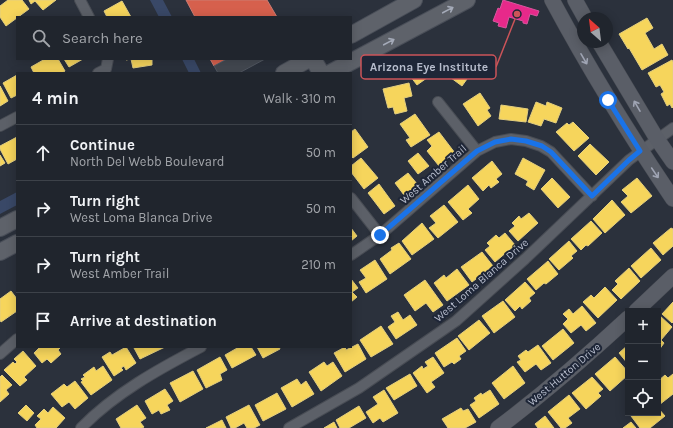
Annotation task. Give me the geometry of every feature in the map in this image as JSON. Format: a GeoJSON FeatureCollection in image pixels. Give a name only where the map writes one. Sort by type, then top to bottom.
{"type":"FeatureCollection","features":[{"type":"Feature","properties":{"kind":"main road"},"geometry":{"type":"LineString","coordinates":[[352,34],[414,0]]}},
{"type":"Feature","properties":{"kind":"main road"},"geometry":{"type":"LineString","coordinates":[[332,72],[467,0]]}},
{"type":"Feature","properties":{"kind":"main road"},"geometry":{"type":"LineString","coordinates":[[286,72],[307,60]]}},
{"type":"Feature","properties":{"kind":"main road"},"geometry":{"type":"LineString","coordinates":[[314,60],[320,72]]}},
{"type":"Feature","properties":{"kind":"main road"},"geometry":{"type":"LineString","coordinates":[[0,228],[16,220]]}},
{"type":"Feature","properties":{"kind":"main road"},"geometry":{"type":"LineString","coordinates":[[0,252],[16,244]]}},
{"type":"Feature","properties":{"kind":"street"},"geometry":{"type":"LineString","coordinates":[[80,0],[88,16]]}},
{"type":"Feature","properties":{"kind":"street"},"geometry":{"type":"LineString","coordinates":[[552,0],[601,88],[640,151],[673,199]]}},
{"type":"Feature","properties":{"kind":"street"},"geometry":{"type":"LineString","coordinates":[[575,0],[582,12]]}},
{"type":"Feature","properties":{"kind":"street"},"geometry":{"type":"LineString","coordinates":[[603,48],[657,139],[673,162]]}},
{"type":"Feature","properties":{"kind":"street"},"geometry":{"type":"LineString","coordinates":[[100,72],[106,69],[108,60]]}},
{"type":"Feature","properties":{"kind":"street"},"geometry":{"type":"LineString","coordinates":[[438,102],[477,151]]}},
{"type":"Feature","properties":{"kind":"street"},"geometry":{"type":"LineString","coordinates":[[0,126],[16,118]]}},
{"type":"Feature","properties":{"kind":"street","name":"West Loma Blanca Drive"},"geometry":{"type":"LineString","coordinates":[[289,428],[359,388],[456,321],[525,259],[629,160],[673,128]]}},
{"type":"Feature","properties":{"kind":"street","name":"West Amber Trail"},"geometry":{"type":"LineString","coordinates":[[352,255],[380,235],[477,151],[495,142],[511,139],[526,141],[542,146],[551,152],[592,196]]}},
{"type":"Feature","properties":{"kind":"street"},"geometry":{"type":"LineString","coordinates":[[352,199],[380,235]]}},
{"type":"Feature","properties":{"kind":"street"},"geometry":{"type":"LineString","coordinates":[[639,308],[673,276]]}},
{"type":"Feature","properties":{"kind":"street","name":"West Hutton Drive"},"geometry":{"type":"LineString","coordinates":[[498,428],[530,404],[625,321]]}},
{"type":"Feature","properties":{"kind":"street"},"geometry":{"type":"LineString","coordinates":[[0,354],[16,340]]}},
{"type":"Feature","properties":{"kind":"street"},"geometry":{"type":"LineString","coordinates":[[81,428],[121,394],[159,369],[200,348]]}},
{"type":"Feature","properties":{"kind":"water"},"geometry":{"type":"Polygon","coordinates":[[[150,0],[163,0],[171,16],[158,16],[150,0]]]}},
{"type":"Feature","properties":{"kind":"water"},"geometry":{"type":"Polygon","coordinates":[[[182,60],[194,60],[200,72],[188,72],[182,60]]]}},
{"type":"Feature","properties":{"kind":"water"},"geometry":{"type":"Polygon","coordinates":[[[16,193],[16,206],[0,214],[0,201],[16,193]]]}},
{"type":"Feature","properties":{"kind":"building: Homes"},"geometry":{"type":"Polygon","coordinates":[[[8,0],[22,0],[29,9],[20,16],[16,16],[16,19],[6,26],[0,17],[0,6],[8,0]]]}},
{"type":"Feature","properties":{"kind":"building: Homes"},"geometry":{"type":"Polygon","coordinates":[[[29,0],[56,0],[43,10],[35,1],[31,4],[29,0]]]}},
{"type":"Feature","properties":{"kind":"building: Homes"},"geometry":{"type":"Polygon","coordinates":[[[122,1],[130,16],[106,16],[104,11],[122,1]]]}},
{"type":"Feature","properties":{"kind":"building: Homes"},"geometry":{"type":"Polygon","coordinates":[[[647,18],[653,28],[645,33],[654,49],[662,44],[668,55],[642,70],[619,34],[647,18]]]}},
{"type":"Feature","properties":{"kind":"building: Homes"},"geometry":{"type":"Polygon","coordinates":[[[428,56],[438,70],[417,85],[407,72],[428,56]]]}},
{"type":"Feature","properties":{"kind":"building: Homes"},"geometry":{"type":"Polygon","coordinates":[[[43,60],[59,60],[65,71],[34,72],[31,67],[43,60]]]}},
{"type":"Feature","properties":{"kind":"building: Homes"},"geometry":{"type":"Polygon","coordinates":[[[65,60],[81,60],[69,67],[65,60]]]}},
{"type":"Feature","properties":{"kind":"building: Homes"},"geometry":{"type":"Polygon","coordinates":[[[131,60],[152,60],[152,65],[133,68],[131,60]]]}},
{"type":"Feature","properties":{"kind":"building: Homes"},"geometry":{"type":"Polygon","coordinates":[[[451,60],[456,64],[458,62],[472,72],[462,86],[443,72],[451,60]]]}},
{"type":"Feature","properties":{"kind":"building: Homes"},"geometry":{"type":"Polygon","coordinates":[[[672,60],[672,108],[670,104],[667,106],[661,94],[664,92],[660,85],[656,87],[648,73],[672,60]]]}},
{"type":"Feature","properties":{"kind":"building: Homes"},"geometry":{"type":"Polygon","coordinates":[[[16,76],[16,96],[11,98],[3,83],[16,76]]]}},
{"type":"Feature","properties":{"kind":"building: Homes"},"geometry":{"type":"Polygon","coordinates":[[[409,83],[412,96],[404,98],[407,111],[395,114],[393,107],[388,108],[383,89],[409,83]]]}},
{"type":"Feature","properties":{"kind":"building: Homes"},"geometry":{"type":"Polygon","coordinates":[[[0,86],[8,101],[0,106],[0,86]]]}},
{"type":"Feature","properties":{"kind":"building: Homes"},"geometry":{"type":"Polygon","coordinates":[[[480,93],[490,108],[487,110],[491,116],[478,126],[463,104],[480,93]]]}},
{"type":"Feature","properties":{"kind":"building: Homes"},"geometry":{"type":"Polygon","coordinates":[[[536,102],[546,106],[547,102],[562,108],[556,123],[544,119],[541,126],[528,122],[536,102]]]}},
{"type":"Feature","properties":{"kind":"building: Homes"},"geometry":{"type":"Polygon","coordinates":[[[501,105],[528,109],[526,122],[499,119],[501,105]]]}},
{"type":"Feature","properties":{"kind":"building: Homes"},"geometry":{"type":"Polygon","coordinates":[[[415,114],[430,135],[411,147],[406,140],[410,138],[400,124],[415,114]]]}},
{"type":"Feature","properties":{"kind":"building: Homes"},"geometry":{"type":"Polygon","coordinates":[[[573,122],[589,138],[574,151],[556,132],[567,123],[569,125],[573,122]]]}},
{"type":"Feature","properties":{"kind":"building: Homes"},"geometry":{"type":"Polygon","coordinates":[[[355,129],[368,147],[353,158],[352,157],[352,131],[355,129]]]}},
{"type":"Feature","properties":{"kind":"building: Homes"},"geometry":{"type":"Polygon","coordinates":[[[439,132],[455,153],[439,166],[427,151],[432,146],[427,140],[439,132]]]}},
{"type":"Feature","properties":{"kind":"building: Homes"},"geometry":{"type":"Polygon","coordinates":[[[16,138],[16,160],[8,164],[0,149],[0,146],[16,138]]]}},
{"type":"Feature","properties":{"kind":"building: Homes"},"geometry":{"type":"Polygon","coordinates":[[[590,144],[609,162],[596,175],[578,156],[590,144]]]}},
{"type":"Feature","properties":{"kind":"building: Homes"},"geometry":{"type":"Polygon","coordinates":[[[418,153],[429,166],[418,174],[408,161],[418,153]]]}},
{"type":"Feature","properties":{"kind":"building: Homes"},"geometry":{"type":"Polygon","coordinates":[[[0,155],[5,163],[0,166],[0,155]]]}},
{"type":"Feature","properties":{"kind":"building: Homes"},"geometry":{"type":"Polygon","coordinates":[[[361,158],[378,178],[364,189],[352,173],[352,165],[361,158]]]}},
{"type":"Feature","properties":{"kind":"building: Homes"},"geometry":{"type":"Polygon","coordinates":[[[523,158],[545,170],[534,190],[526,185],[528,181],[515,174],[523,158]]]}},
{"type":"Feature","properties":{"kind":"building: Homes"},"geometry":{"type":"Polygon","coordinates":[[[492,161],[502,174],[496,179],[499,182],[491,188],[489,185],[483,191],[472,178],[492,161]]]}},
{"type":"Feature","properties":{"kind":"building: Homes"},"geometry":{"type":"Polygon","coordinates":[[[408,173],[418,185],[404,195],[395,183],[408,173]]]}},
{"type":"Feature","properties":{"kind":"building: Homes"},"geometry":{"type":"Polygon","coordinates":[[[552,178],[570,197],[558,208],[541,189],[552,178]]]}},
{"type":"Feature","properties":{"kind":"building: Homes"},"geometry":{"type":"Polygon","coordinates":[[[637,178],[652,196],[631,213],[621,202],[628,196],[622,190],[637,178]]]}},
{"type":"Feature","properties":{"kind":"building: Homes"},"geometry":{"type":"Polygon","coordinates":[[[379,184],[395,206],[384,214],[368,193],[379,184]]]}},
{"type":"Feature","properties":{"kind":"building: Homes"},"geometry":{"type":"Polygon","coordinates":[[[468,185],[479,199],[468,209],[472,213],[463,220],[448,202],[468,185]]]}},
{"type":"Feature","properties":{"kind":"building: Homes"},"geometry":{"type":"Polygon","coordinates":[[[612,200],[625,215],[605,233],[593,219],[612,200]]]}},
{"type":"Feature","properties":{"kind":"building: Homes"},"geometry":{"type":"Polygon","coordinates":[[[444,205],[458,222],[438,238],[429,228],[436,223],[430,216],[444,205]]]}},
{"type":"Feature","properties":{"kind":"building: Homes"},"geometry":{"type":"Polygon","coordinates":[[[529,213],[538,223],[518,241],[509,231],[515,226],[512,223],[519,216],[521,219],[529,213]]]}},
{"type":"Feature","properties":{"kind":"building: Homes"},"geometry":{"type":"Polygon","coordinates":[[[591,221],[602,233],[588,246],[586,245],[581,250],[571,239],[591,221]]]}},
{"type":"Feature","properties":{"kind":"building: Homes"},"geometry":{"type":"Polygon","coordinates":[[[422,223],[434,239],[412,255],[402,241],[422,223]]]}},
{"type":"Feature","properties":{"kind":"building: Homes"},"geometry":{"type":"Polygon","coordinates":[[[671,228],[673,229],[673,246],[663,255],[653,243],[671,228]]]}},
{"type":"Feature","properties":{"kind":"building: Homes"},"geometry":{"type":"Polygon","coordinates":[[[352,229],[357,236],[352,240],[352,229]]]}},
{"type":"Feature","properties":{"kind":"building: Homes"},"geometry":{"type":"Polygon","coordinates":[[[505,233],[515,245],[495,262],[485,250],[490,246],[487,243],[496,235],[499,238],[505,233]]]}},
{"type":"Feature","properties":{"kind":"building: Homes"},"geometry":{"type":"Polygon","coordinates":[[[569,241],[577,251],[571,256],[573,258],[559,270],[549,259],[569,241]]]}},
{"type":"Feature","properties":{"kind":"building: Homes"},"geometry":{"type":"Polygon","coordinates":[[[399,243],[411,259],[390,274],[380,259],[392,250],[391,248],[399,243]]]}},
{"type":"Feature","properties":{"kind":"building: Homes"},"geometry":{"type":"Polygon","coordinates":[[[651,248],[661,260],[641,278],[631,266],[651,248]]]}},
{"type":"Feature","properties":{"kind":"building: Homes"},"geometry":{"type":"Polygon","coordinates":[[[482,252],[493,266],[472,282],[461,267],[482,252]]]}},
{"type":"Feature","properties":{"kind":"building: Homes"},"geometry":{"type":"Polygon","coordinates":[[[375,260],[387,279],[366,293],[359,282],[366,278],[360,270],[375,260]]]}},
{"type":"Feature","properties":{"kind":"building: Homes"},"geometry":{"type":"Polygon","coordinates":[[[548,261],[558,274],[536,290],[527,279],[548,261]]]}},
{"type":"Feature","properties":{"kind":"building: Homes"},"geometry":{"type":"Polygon","coordinates":[[[629,268],[640,281],[621,299],[612,290],[618,284],[615,281],[629,268]]]}},
{"type":"Feature","properties":{"kind":"building: Homes"},"geometry":{"type":"Polygon","coordinates":[[[457,269],[469,285],[447,301],[434,283],[444,275],[446,278],[457,269]]]}},
{"type":"Feature","properties":{"kind":"building: Homes"},"geometry":{"type":"Polygon","coordinates":[[[352,280],[358,288],[352,292],[352,280]]]}},
{"type":"Feature","properties":{"kind":"building: Homes"},"geometry":{"type":"Polygon","coordinates":[[[425,280],[443,305],[433,312],[426,303],[415,311],[404,295],[425,280]]]}},
{"type":"Feature","properties":{"kind":"building: Homes"},"geometry":{"type":"Polygon","coordinates":[[[525,282],[535,293],[529,298],[531,301],[522,309],[520,306],[515,311],[505,300],[525,282]]]}},
{"type":"Feature","properties":{"kind":"building: Homes"},"geometry":{"type":"Polygon","coordinates":[[[605,287],[617,300],[598,318],[583,302],[591,295],[594,298],[605,287]]]}},
{"type":"Feature","properties":{"kind":"building: Homes"},"geometry":{"type":"Polygon","coordinates":[[[11,291],[16,298],[16,312],[1,322],[0,320],[0,299],[11,291]]]}},
{"type":"Feature","properties":{"kind":"building: Homes"},"geometry":{"type":"Polygon","coordinates":[[[352,292],[357,297],[352,301],[352,292]]]}},
{"type":"Feature","properties":{"kind":"building: Homes"},"geometry":{"type":"Polygon","coordinates":[[[503,301],[515,317],[494,333],[482,316],[503,301]]]}},
{"type":"Feature","properties":{"kind":"building: Homes"},"geometry":{"type":"Polygon","coordinates":[[[673,302],[673,322],[672,323],[662,314],[673,302]]]}},
{"type":"Feature","properties":{"kind":"building: Homes"},"geometry":{"type":"Polygon","coordinates":[[[582,306],[596,323],[586,331],[581,325],[571,333],[563,324],[568,319],[563,314],[569,309],[573,314],[582,306]]]}},
{"type":"Feature","properties":{"kind":"building: Homes"},"geometry":{"type":"Polygon","coordinates":[[[398,312],[403,320],[410,315],[417,325],[396,339],[388,327],[395,322],[391,316],[398,312]]]}},
{"type":"Feature","properties":{"kind":"building: Homes"},"geometry":{"type":"Polygon","coordinates":[[[661,317],[672,327],[661,340],[661,317]]]}},
{"type":"Feature","properties":{"kind":"building: Homes"},"geometry":{"type":"Polygon","coordinates":[[[479,320],[490,333],[469,350],[458,336],[479,320]]]}},
{"type":"Feature","properties":{"kind":"building: Homes"},"geometry":{"type":"Polygon","coordinates":[[[381,326],[393,344],[371,357],[360,340],[381,326]]]}},
{"type":"Feature","properties":{"kind":"building: Homes"},"geometry":{"type":"Polygon","coordinates":[[[563,329],[574,343],[553,360],[542,346],[563,329]]]}},
{"type":"Feature","properties":{"kind":"building: Homes"},"geometry":{"type":"Polygon","coordinates":[[[457,338],[466,351],[459,356],[461,359],[454,364],[452,362],[444,367],[435,353],[457,338]]]}},
{"type":"Feature","properties":{"kind":"building: Homes"},"geometry":{"type":"Polygon","coordinates":[[[661,340],[664,343],[661,347],[661,340]]]}},
{"type":"Feature","properties":{"kind":"building: Homes"},"geometry":{"type":"Polygon","coordinates":[[[358,344],[366,359],[345,372],[334,353],[343,348],[345,348],[346,350],[358,344]]]}},
{"type":"Feature","properties":{"kind":"building: Homes"},"geometry":{"type":"Polygon","coordinates":[[[538,345],[551,363],[541,370],[536,364],[525,372],[517,362],[521,360],[518,356],[526,350],[528,352],[538,345]]]}},
{"type":"Feature","properties":{"kind":"building: Homes"},"geometry":{"type":"Polygon","coordinates":[[[39,348],[60,348],[58,350],[61,354],[51,363],[47,359],[42,363],[34,353],[39,348]]]}},
{"type":"Feature","properties":{"kind":"building: Homes"},"geometry":{"type":"Polygon","coordinates":[[[127,348],[136,363],[126,370],[124,366],[121,368],[123,370],[114,376],[102,357],[110,352],[112,355],[127,348]]]}},
{"type":"Feature","properties":{"kind":"building: Homes"},"geometry":{"type":"Polygon","coordinates":[[[134,348],[163,348],[140,359],[134,348]]]}},
{"type":"Feature","properties":{"kind":"building: Homes"},"geometry":{"type":"Polygon","coordinates":[[[237,348],[252,348],[256,355],[232,368],[225,355],[237,348]]]}},
{"type":"Feature","properties":{"kind":"building: Homes"},"geometry":{"type":"Polygon","coordinates":[[[258,348],[280,348],[280,349],[263,358],[258,348]]]}},
{"type":"Feature","properties":{"kind":"building: Homes"},"geometry":{"type":"Polygon","coordinates":[[[625,348],[625,360],[619,353],[625,348]]]}},
{"type":"Feature","properties":{"kind":"building: Homes"},"geometry":{"type":"Polygon","coordinates":[[[23,351],[36,366],[24,377],[27,380],[20,386],[4,370],[13,362],[15,364],[17,362],[14,359],[23,351]]]}},
{"type":"Feature","properties":{"kind":"building: Homes"},"geometry":{"type":"Polygon","coordinates":[[[220,357],[227,370],[220,374],[222,380],[206,388],[197,370],[220,357]]]}},
{"type":"Feature","properties":{"kind":"building: Homes"},"geometry":{"type":"Polygon","coordinates":[[[433,357],[444,373],[431,382],[435,387],[427,393],[413,373],[422,366],[423,369],[428,366],[425,362],[433,357]]]}},
{"type":"Feature","properties":{"kind":"building: Homes"},"geometry":{"type":"Polygon","coordinates":[[[615,357],[625,369],[625,378],[610,391],[595,374],[615,357]]]}},
{"type":"Feature","properties":{"kind":"building: Homes"},"geometry":{"type":"Polygon","coordinates":[[[324,362],[327,366],[333,362],[342,376],[321,391],[309,372],[324,362]]]}},
{"type":"Feature","properties":{"kind":"building: Homes"},"geometry":{"type":"Polygon","coordinates":[[[103,366],[112,380],[91,395],[81,382],[83,381],[81,379],[85,377],[83,375],[94,367],[96,371],[103,366]]]}},
{"type":"Feature","properties":{"kind":"building: Homes"},"geometry":{"type":"Polygon","coordinates":[[[513,366],[525,383],[504,399],[492,383],[513,366]]]}},
{"type":"Feature","properties":{"kind":"building: Homes"},"geometry":{"type":"Polygon","coordinates":[[[193,371],[203,389],[180,402],[170,383],[193,371]]]}},
{"type":"Feature","properties":{"kind":"building: Homes"},"geometry":{"type":"Polygon","coordinates":[[[410,374],[417,386],[394,400],[386,388],[410,374]]]}},
{"type":"Feature","properties":{"kind":"building: Homes"},"geometry":{"type":"Polygon","coordinates":[[[673,374],[673,394],[661,403],[661,378],[665,375],[668,378],[673,374]]]}},
{"type":"Feature","properties":{"kind":"building: Homes"},"geometry":{"type":"Polygon","coordinates":[[[2,375],[12,385],[6,390],[9,394],[0,402],[0,377],[2,375]]]}},
{"type":"Feature","properties":{"kind":"building: Homes"},"geometry":{"type":"Polygon","coordinates":[[[592,377],[603,389],[598,393],[601,396],[586,409],[572,393],[592,377]]]}},
{"type":"Feature","properties":{"kind":"building: Homes"},"geometry":{"type":"Polygon","coordinates":[[[297,379],[301,385],[306,381],[314,394],[292,407],[281,388],[297,379]]]}},
{"type":"Feature","properties":{"kind":"building: Homes"},"geometry":{"type":"Polygon","coordinates":[[[75,381],[88,398],[75,409],[69,402],[62,407],[51,394],[64,384],[67,387],[75,381]]]}},
{"type":"Feature","properties":{"kind":"building: Homes"},"geometry":{"type":"Polygon","coordinates":[[[165,389],[173,401],[167,405],[170,410],[161,414],[159,410],[152,414],[145,401],[165,389]]]}},
{"type":"Feature","properties":{"kind":"building: Homes"},"geometry":{"type":"Polygon","coordinates":[[[384,390],[398,413],[383,422],[380,418],[373,423],[366,412],[378,404],[373,397],[384,390]]]}},
{"type":"Feature","properties":{"kind":"building: Homes"},"geometry":{"type":"Polygon","coordinates":[[[490,390],[499,404],[479,418],[470,405],[476,401],[474,398],[481,393],[482,395],[490,390]]]}},
{"type":"Feature","properties":{"kind":"building: Homes"},"geometry":{"type":"Polygon","coordinates":[[[277,393],[286,409],[263,421],[255,405],[277,393]]]}},
{"type":"Feature","properties":{"kind":"building: Homes"},"geometry":{"type":"Polygon","coordinates":[[[569,395],[580,409],[568,418],[572,423],[565,428],[561,428],[548,412],[569,395]]]}},
{"type":"Feature","properties":{"kind":"building: Homes"},"geometry":{"type":"Polygon","coordinates":[[[26,405],[34,413],[27,421],[18,413],[26,405]]]}},
{"type":"Feature","properties":{"kind":"building: Homes"},"geometry":{"type":"Polygon","coordinates":[[[137,405],[146,418],[140,422],[144,427],[121,428],[116,419],[137,405]]]}},
{"type":"Feature","properties":{"kind":"building: Homes"},"geometry":{"type":"Polygon","coordinates":[[[249,405],[260,425],[254,428],[247,428],[244,423],[235,428],[231,428],[226,417],[249,405]]]}},
{"type":"Feature","properties":{"kind":"building: Homes"},"geometry":{"type":"Polygon","coordinates":[[[359,406],[366,418],[349,428],[340,428],[336,420],[359,406]]]}},
{"type":"Feature","properties":{"kind":"building: Homes"},"geometry":{"type":"Polygon","coordinates":[[[53,407],[65,418],[56,428],[37,428],[35,425],[41,419],[37,416],[44,409],[48,413],[53,407]]]}},
{"type":"Feature","properties":{"kind":"building: Homes"},"geometry":{"type":"Polygon","coordinates":[[[461,408],[463,411],[468,409],[476,422],[465,428],[448,428],[442,419],[461,408]]]}},
{"type":"Feature","properties":{"kind":"building: Homes"},"geometry":{"type":"Polygon","coordinates":[[[661,411],[665,416],[650,428],[640,428],[631,416],[661,416],[661,411]]]}},
{"type":"Feature","properties":{"kind":"building: Homes"},"geometry":{"type":"Polygon","coordinates":[[[545,416],[554,428],[538,428],[535,424],[545,416]]]}},
{"type":"Feature","properties":{"kind":"building: Homes"},"geometry":{"type":"Polygon","coordinates":[[[222,420],[226,428],[206,428],[222,420]]]}},
{"type":"Feature","properties":{"kind":"building: Homes"},"geometry":{"type":"Polygon","coordinates":[[[334,422],[337,428],[324,428],[334,422]]]}},
{"type":"Feature","properties":{"kind":"building: Homes"},"geometry":{"type":"Polygon","coordinates":[[[631,422],[636,428],[623,428],[631,422]]]}},
{"type":"Feature","properties":{"kind":"building: Shops"},"geometry":{"type":"Polygon","coordinates":[[[186,0],[267,0],[276,16],[194,16],[186,0]]]}},
{"type":"Feature","properties":{"kind":"building: Shops"},"geometry":{"type":"Polygon","coordinates":[[[211,60],[225,60],[214,66],[211,60]]]}},
{"type":"Feature","properties":{"kind":"building: Health"},"geometry":{"type":"Polygon","coordinates":[[[503,0],[539,11],[537,16],[530,14],[527,24],[523,23],[523,21],[509,17],[506,28],[498,26],[499,23],[493,21],[503,0]]]}},
{"type":"Feature","properties":{"kind":"building: Other"},"geometry":{"type":"Polygon","coordinates":[[[225,60],[263,60],[241,72],[217,72],[214,66],[225,60]]]}},
{"type":"Feature","properties":{"kind":"place","name":"Arizona Eye Institute"},"geometry":{"type":"Point","coordinates":[517,14]}},
{"type":"Feature","properties":{"kind":"route"},"geometry":{"type":"LineString","coordinates":[[380,235],[477,151],[495,142],[511,139],[526,141],[542,146],[551,152],[592,196],[640,151],[608,100]]}}]}
